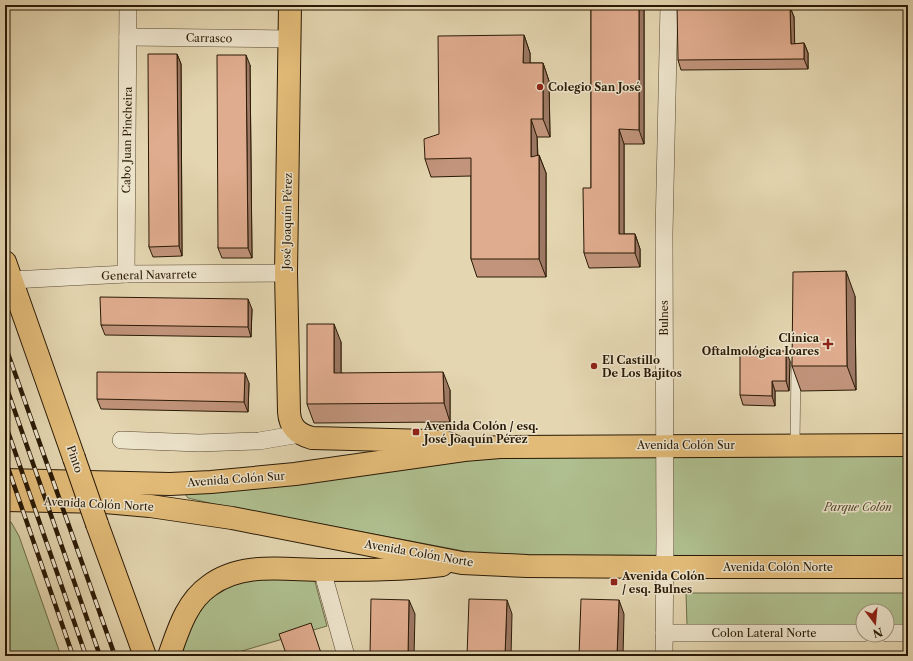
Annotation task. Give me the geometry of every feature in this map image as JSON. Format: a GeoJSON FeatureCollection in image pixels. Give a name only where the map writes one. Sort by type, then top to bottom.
{"type":"FeatureCollection","features":[{"type":"Feature","properties":{"kind":"main road","name":"José Joaquín Pérez"},"geometry":{"type":"LineString","coordinates":[[290,5],[286,274],[289,416],[294,428],[300,434]]}},
{"type":"Feature","properties":{"kind":"main road","name":"Pinto"},"geometry":{"type":"LineString","coordinates":[[8,271],[145,656]]}},
{"type":"Feature","properties":{"kind":"main road","name":"Avenida Colón Sur"},"geometry":{"type":"LineString","coordinates":[[300,434],[318,438],[407,439],[445,442],[464,450]]}},
{"type":"Feature","properties":{"kind":"main road","name":"Avenida Colón Sur"},"geometry":{"type":"LineString","coordinates":[[5,480],[170,484],[211,482],[295,474],[500,446],[908,445]]}},
{"type":"Feature","properties":{"kind":"main road","name":"Avenida Colón Norte"},"geometry":{"type":"LineString","coordinates":[[5,500],[91,502],[150,506],[239,520],[462,563],[527,566],[665,567],[908,566]]}},
{"type":"Feature","properties":{"kind":"main road"},"geometry":{"type":"LineString","coordinates":[[169,656],[181,623],[188,610],[208,587],[219,579],[245,571],[258,569],[416,569],[462,563]]}},
{"type":"Feature","properties":{"kind":"street","name":"Cabo Juan Pincheira"},"geometry":{"type":"LineString","coordinates":[[126,274],[128,5]]}},
{"type":"Feature","properties":{"kind":"street","name":"Bulnes"},"geometry":{"type":"LineString","coordinates":[[664,656],[664,233],[669,5]]}},
{"type":"Feature","properties":{"kind":"street","name":"Carrasco"},"geometry":{"type":"LineString","coordinates":[[128,37],[290,39]]}},
{"type":"Feature","properties":{"kind":"street","name":"General Navarrete"},"geometry":{"type":"LineString","coordinates":[[8,271],[126,274],[286,274]]}},
{"type":"Feature","properties":{"kind":"street","name":"Avenida Colón Sur"},"geometry":{"type":"LineString","coordinates":[[121,440],[200,443],[259,441],[300,434]]}},
{"type":"Feature","properties":{"kind":"street"},"geometry":{"type":"LineString","coordinates":[[322,570],[346,656]]}},
{"type":"Feature","properties":{"kind":"street","name":"Colon Lateral Norte"},"geometry":{"type":"LineString","coordinates":[[664,633],[855,633]]}},
{"type":"Feature","properties":{"kind":"street"},"geometry":{"type":"LineString","coordinates":[[895,633],[908,633]]}},
{"type":"Feature","properties":{"kind":"lane"},"geometry":{"type":"LineString","coordinates":[[795,445],[796,356]]}},
{"type":"Feature","properties":{"kind":"green space","name":"Parque Colón"},"geometry":{"type":"Polygon","coordinates":[[[908,456],[908,556],[502,555],[474,553],[214,504],[188,498],[185,494],[221,492],[489,458],[908,456]]]}},
{"type":"Feature","properties":{"kind":"green space"},"geometry":{"type":"Polygon","coordinates":[[[11,522],[19,536],[61,656],[8,656],[5,647],[5,523],[11,522]]]}},
{"type":"Feature","properties":{"kind":"green space"},"geometry":{"type":"Polygon","coordinates":[[[248,578],[314,578],[327,626],[225,656],[179,656],[192,623],[214,592],[248,578]]]}},
{"type":"Feature","properties":{"kind":"green space"},"geometry":{"type":"Polygon","coordinates":[[[686,593],[908,593],[908,631],[895,631],[895,603],[855,603],[855,631],[687,625],[686,593]]]}},
{"type":"Feature","properties":{"kind":"building"},"geometry":{"type":"Polygon","coordinates":[[[591,5],[639,5],[639,130],[619,129],[619,234],[635,234],[635,253],[584,253],[583,188],[591,188],[591,5]]]}},
{"type":"Feature","properties":{"kind":"building"},"geometry":{"type":"Polygon","coordinates":[[[677,5],[702,5],[702,8],[790,7],[791,44],[804,43],[804,59],[678,60],[677,5]]]}},
{"type":"Feature","properties":{"kind":"building"},"geometry":{"type":"Polygon","coordinates":[[[524,35],[523,63],[543,63],[543,119],[531,119],[531,157],[539,155],[539,259],[471,259],[471,158],[425,159],[424,139],[439,134],[438,36],[524,35]]]}},
{"type":"Feature","properties":{"kind":"building"},"geometry":{"type":"Polygon","coordinates":[[[148,54],[177,54],[179,246],[149,247],[148,54]]]}},
{"type":"Feature","properties":{"kind":"building"},"geometry":{"type":"Polygon","coordinates":[[[217,55],[246,55],[248,248],[218,248],[217,55]]]}},
{"type":"Feature","properties":{"kind":"building","name":"Clínica Oftalmológica Ioares"},"geometry":{"type":"Polygon","coordinates":[[[846,271],[847,366],[792,366],[793,272],[846,271]]]}},
{"type":"Feature","properties":{"kind":"building"},"geometry":{"type":"Polygon","coordinates":[[[100,297],[248,299],[248,327],[101,325],[100,297]]]}},
{"type":"Feature","properties":{"kind":"building"},"geometry":{"type":"Polygon","coordinates":[[[307,324],[334,324],[334,373],[443,372],[444,403],[307,404],[307,324]]]}},
{"type":"Feature","properties":{"kind":"building"},"geometry":{"type":"Polygon","coordinates":[[[740,351],[786,351],[786,381],[772,381],[772,396],[740,395],[740,351]]]}},
{"type":"Feature","properties":{"kind":"building"},"geometry":{"type":"Polygon","coordinates":[[[97,372],[245,373],[244,402],[97,399],[97,372]]]}},
{"type":"Feature","properties":{"kind":"building"},"geometry":{"type":"Polygon","coordinates":[[[371,599],[409,600],[408,656],[370,656],[371,599]]]}},
{"type":"Feature","properties":{"kind":"building"},"geometry":{"type":"Polygon","coordinates":[[[469,599],[507,600],[505,656],[467,656],[469,599]]]}},
{"type":"Feature","properties":{"kind":"building"},"geometry":{"type":"Polygon","coordinates":[[[581,599],[619,600],[617,656],[579,656],[581,599]]]}},
{"type":"Feature","properties":{"kind":"building"},"geometry":{"type":"Polygon","coordinates":[[[311,623],[322,656],[287,656],[279,634],[311,623]]]}},
{"type":"Feature","properties":{"kind":"building"},"geometry":{"type":"Polygon","coordinates":[[[237,651],[239,656],[223,656],[237,651]]]}},
{"type":"Feature","properties":{"kind":"building"},"geometry":{"type":"Polygon","coordinates":[[[706,652],[735,652],[735,656],[706,656],[706,652]]]}},
{"type":"Feature","properties":{"kind":"building"},"geometry":{"type":"Polygon","coordinates":[[[810,654],[810,656],[779,656],[810,654]]]}},
{"type":"Feature","properties":{"kind":"railway"},"geometry":{"type":"LineString","coordinates":[[5,345],[115,656]]}},
{"type":"Feature","properties":{"kind":"railway"},"geometry":{"type":"LineString","coordinates":[[5,383],[100,656]]}},
{"type":"Feature","properties":{"kind":"railway"},"geometry":{"type":"LineString","coordinates":[[5,423],[86,656]]}},
{"type":"Feature","properties":{"kind":"railway"},"geometry":{"type":"LineString","coordinates":[[5,459],[73,656]]}},
{"type":"Feature","properties":{"kind":"place","name":"Colegio San José"},"geometry":{"type":"Point","coordinates":[540,87]}},
{"type":"Feature","properties":{"kind":"place","name":"Clínica Oftalmológica Ioares"},"geometry":{"type":"Point","coordinates":[828,344]}},
{"type":"Feature","properties":{"kind":"place","name":"El Castillo De Los Bajitos"},"geometry":{"type":"Point","coordinates":[594,366]}},
{"type":"Feature","properties":{"kind":"place","name":"Avenida Colón / esq. José Joaquín Pérez"},"geometry":{"type":"Point","coordinates":[416,432]}},
{"type":"Feature","properties":{"kind":"place","name":"Avenida Colón / esq. Bulnes"},"geometry":{"type":"Point","coordinates":[614,582]}}]}
